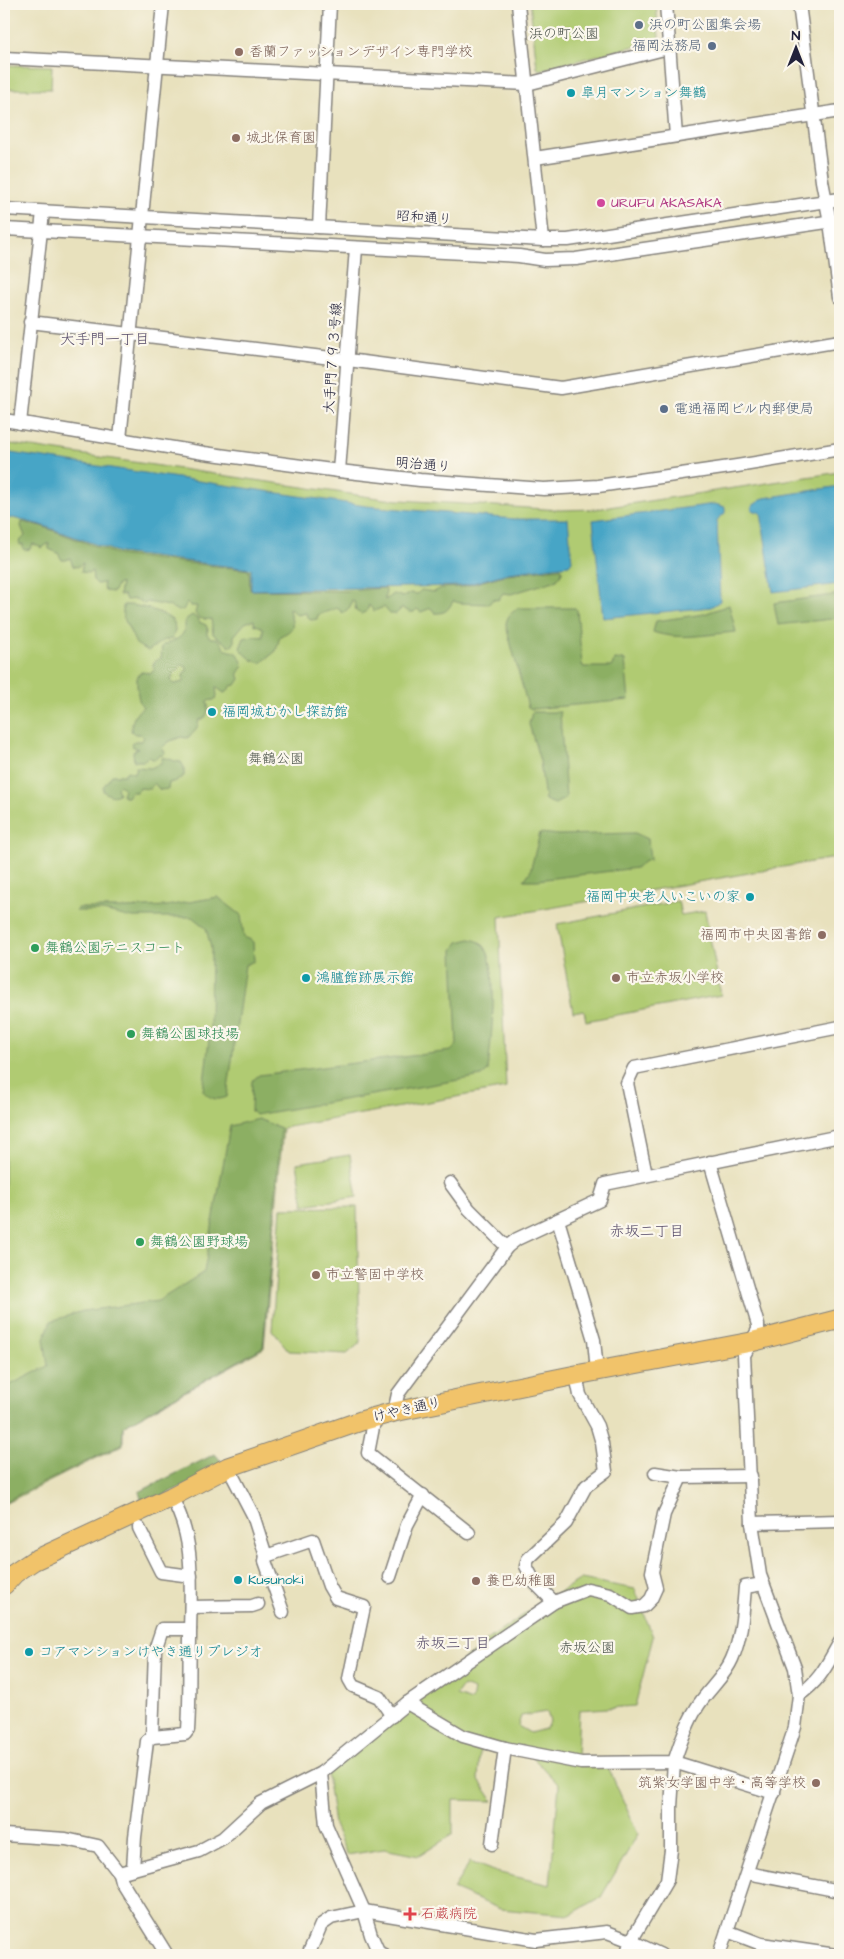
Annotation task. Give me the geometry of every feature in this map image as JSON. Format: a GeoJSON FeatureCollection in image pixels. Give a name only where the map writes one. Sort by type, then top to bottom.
{"type":"FeatureCollection","features":[{"type":"Feature","properties":{"kind":"highway","name":"けやき通り"},"geometry":{"type":"LineString","coordinates":[[4,1585],[15,1573],[33,1561],[171,1497],[228,1467],[374,1417],[576,1375],[750,1342],[840,1319]]}},
{"type":"Feature","properties":{"kind":"street"},"geometry":{"type":"LineString","coordinates":[[120,439],[129,334],[164,4]]}},
{"type":"Feature","properties":{"kind":"street"},"geometry":{"type":"LineString","coordinates":[[319,226],[330,4]]}},
{"type":"Feature","properties":{"kind":"street"},"geometry":{"type":"LineString","coordinates":[[518,4],[543,240]]}},
{"type":"Feature","properties":{"kind":"street"},"geometry":{"type":"LineString","coordinates":[[666,4],[676,136]]}},
{"type":"Feature","properties":{"kind":"street"},"geometry":{"type":"LineString","coordinates":[[799,4],[826,202],[835,221],[840,297]]}},
{"type":"Feature","properties":{"kind":"street"},"geometry":{"type":"LineString","coordinates":[[4,58],[527,84],[668,48]]}},
{"type":"Feature","properties":{"kind":"street"},"geometry":{"type":"LineString","coordinates":[[535,158],[840,111]]}},
{"type":"Feature","properties":{"kind":"street","name":"昭和通り"},"geometry":{"type":"LineString","coordinates":[[4,209],[568,240],[840,199]]}},
{"type":"Feature","properties":{"kind":"street"},"geometry":{"type":"LineString","coordinates":[[20,423],[43,212]]}},
{"type":"Feature","properties":{"kind":"street"},"geometry":{"type":"LineString","coordinates":[[4,229],[519,256],[545,260],[576,258],[835,221]]}},
{"type":"Feature","properties":{"kind":"street","name":"大手門７９３号線"},"geometry":{"type":"LineString","coordinates":[[339,471],[356,248]]}},
{"type":"Feature","properties":{"kind":"street"},"geometry":{"type":"LineString","coordinates":[[30,322],[348,360],[561,388],[840,341]]}},
{"type":"Feature","properties":{"kind":"street","name":"明治通り"},"geometry":{"type":"LineString","coordinates":[[4,420],[204,453],[339,471],[420,480],[544,489],[598,486],[840,449]]}},
{"type":"Feature","properties":{"kind":"street"},"geometry":{"type":"LineString","coordinates":[[646,1175],[627,1083],[634,1068],[840,1027]]}},
{"type":"Feature","properties":{"kind":"street"},"geometry":{"type":"LineString","coordinates":[[394,1412],[398,1394],[507,1247],[517,1239],[600,1200],[605,1184],[840,1136]]}},
{"type":"Feature","properties":{"kind":"street"},"geometry":{"type":"LineString","coordinates":[[710,1162],[758,1325],[758,1330],[744,1355],[752,1523],[763,1584],[795,1668],[799,1695],[795,1727],[719,1955]]}},
{"type":"Feature","properties":{"kind":"street"},"geometry":{"type":"LineString","coordinates":[[450,1183],[468,1209],[507,1247]]}},
{"type":"Feature","properties":{"kind":"street"},"geometry":{"type":"LineString","coordinates":[[558,1220],[594,1340],[597,1371]]}},
{"type":"Feature","properties":{"kind":"street"},"geometry":{"type":"LineString","coordinates":[[554,1602],[535,1583],[526,1566],[528,1559],[566,1523],[586,1486],[606,1471],[602,1443],[597,1426],[580,1395],[576,1375]]}},
{"type":"Feature","properties":{"kind":"street"},"geometry":{"type":"LineString","coordinates":[[374,1417],[368,1453],[469,1533]]}},
{"type":"Feature","properties":{"kind":"street"},"geometry":{"type":"LineString","coordinates":[[228,1467],[253,1515],[266,1556],[265,1561],[282,1612]]}},
{"type":"Feature","properties":{"kind":"street"},"geometry":{"type":"LineString","coordinates":[[654,1473],[680,1476],[751,1476]]}},
{"type":"Feature","properties":{"kind":"street"},"geometry":{"type":"LineString","coordinates":[[118,1873],[199,1851],[223,1838],[261,1803],[321,1773],[406,1703],[554,1602],[588,1589],[610,1594],[632,1608],[644,1606],[651,1599],[656,1588],[652,1572],[664,1514],[680,1476]]}},
{"type":"Feature","properties":{"kind":"street"},"geometry":{"type":"LineString","coordinates":[[390,1577],[407,1524],[423,1495]]}},
{"type":"Feature","properties":{"kind":"street"},"geometry":{"type":"LineString","coordinates":[[152,1737],[185,1734],[188,1730],[191,1576],[188,1540],[183,1521],[171,1497]]}},
{"type":"Feature","properties":{"kind":"street"},"geometry":{"type":"LineString","coordinates":[[752,1523],[840,1521]]}},
{"type":"Feature","properties":{"kind":"street"},"geometry":{"type":"LineString","coordinates":[[140,1528],[161,1572],[191,1576]]}},
{"type":"Feature","properties":{"kind":"street"},"geometry":{"type":"LineString","coordinates":[[266,1556],[313,1540],[328,1586],[336,1598],[364,1607],[349,1679],[353,1686],[379,1697],[392,1716]]}},
{"type":"Feature","properties":{"kind":"street"},"geometry":{"type":"LineString","coordinates":[[626,1955],[631,1940],[667,1880],[671,1850],[674,1762],[684,1733],[696,1708],[718,1682],[732,1660],[740,1631],[745,1587],[763,1584]]}},
{"type":"Feature","properties":{"kind":"street"},"geometry":{"type":"LineString","coordinates":[[191,1607],[252,1606],[258,1604]]}},
{"type":"Feature","properties":{"kind":"street"},"geometry":{"type":"LineString","coordinates":[[133,1869],[134,1837],[148,1741],[152,1737],[155,1650],[162,1629],[190,1629]]}},
{"type":"Feature","properties":{"kind":"street"},"geometry":{"type":"LineString","coordinates":[[799,1695],[812,1686],[821,1675],[840,1642]]}},
{"type":"Feature","properties":{"kind":"street"},"geometry":{"type":"LineString","coordinates":[[406,1703],[463,1736],[505,1748],[580,1763],[674,1762],[774,1793]]}},
{"type":"Feature","properties":{"kind":"street"},"geometry":{"type":"LineString","coordinates":[[492,1844],[505,1748]]}},
{"type":"Feature","properties":{"kind":"street"},"geometry":{"type":"LineString","coordinates":[[321,1773],[326,1825],[364,1911],[379,1953],[384,1955]]}},
{"type":"Feature","properties":{"kind":"street"},"geometry":{"type":"LineString","coordinates":[[4,1834],[66,1840],[98,1846],[118,1873],[121,1881],[167,1955]]}},
{"type":"Feature","properties":{"kind":"street"},"geometry":{"type":"LineString","coordinates":[[747,1872],[840,1891]]}},
{"type":"Feature","properties":{"kind":"street"},"geometry":{"type":"LineString","coordinates":[[308,1955],[320,1925],[331,1918],[364,1911],[536,1940],[607,1932],[631,1940],[661,1955]]}},
{"type":"Feature","properties":{"kind":"street"},"geometry":{"type":"LineString","coordinates":[[728,1931],[761,1944],[836,1955]]}},
{"type":"Feature","properties":{"kind":"green space","name":"浜の町公園"},"geometry":{"type":"Polygon","coordinates":[[[530,4],[656,4],[659,37],[655,41],[540,70],[537,68],[530,4]]]}},
{"type":"Feature","properties":{"kind":"green space"},"geometry":{"type":"Polygon","coordinates":[[[4,65],[52,66],[51,89],[4,89],[4,65]]]}},
{"type":"Feature","properties":{"kind":"green space","name":"舞鶴公園"},"geometry":{"type":"Polygon","coordinates":[[[4,443],[384,499],[560,510],[596,509],[840,472],[840,857],[499,917],[506,1088],[283,1128],[264,1348],[123,1426],[123,1445],[4,1504],[4,443]]]}},
{"type":"Feature","properties":{"kind":"green space"},"geometry":{"type":"Polygon","coordinates":[[[22,522],[41,526],[119,555],[249,570],[250,590],[347,591],[382,588],[386,589],[385,600],[394,594],[403,597],[410,593],[417,594],[421,590],[434,592],[441,588],[462,587],[508,574],[559,568],[562,568],[562,572],[557,580],[511,594],[503,593],[498,600],[493,599],[489,604],[453,601],[441,613],[435,613],[431,608],[421,612],[417,609],[414,612],[410,612],[402,608],[396,614],[390,614],[384,607],[374,611],[369,605],[367,611],[361,614],[356,611],[354,601],[352,600],[350,607],[343,613],[337,608],[318,615],[317,619],[311,620],[306,613],[297,615],[289,608],[292,627],[280,636],[276,651],[261,663],[252,660],[240,648],[244,638],[252,636],[263,637],[263,628],[254,624],[254,620],[245,623],[234,636],[232,646],[228,645],[213,634],[211,619],[202,619],[196,615],[197,606],[190,606],[187,603],[183,610],[178,611],[169,606],[147,602],[145,604],[136,599],[126,600],[124,595],[119,595],[121,584],[118,584],[113,592],[105,591],[104,583],[97,584],[93,580],[92,571],[89,573],[81,572],[83,563],[77,567],[73,566],[70,558],[62,560],[58,553],[49,549],[49,543],[42,548],[33,544],[30,549],[23,549],[23,544],[20,545],[19,542],[25,536],[21,526],[22,522]]]}},
{"type":"Feature","properties":{"kind":"green space"},"geometry":{"type":"Polygon","coordinates":[[[840,594],[840,618],[778,625],[774,603],[840,594]]]}},
{"type":"Feature","properties":{"kind":"green space"},"geometry":{"type":"Polygon","coordinates":[[[123,605],[150,609],[170,618],[174,622],[175,630],[172,639],[162,641],[148,651],[136,644],[123,616],[123,605]]]}},
{"type":"Feature","properties":{"kind":"green space"},"geometry":{"type":"Polygon","coordinates":[[[729,605],[736,632],[673,636],[653,632],[656,621],[704,614],[729,605]]]}},
{"type":"Feature","properties":{"kind":"green space"},"geometry":{"type":"Polygon","coordinates":[[[518,608],[575,608],[577,610],[583,667],[611,667],[615,660],[625,660],[629,700],[532,709],[528,707],[506,626],[509,616],[518,608]]]}},
{"type":"Feature","properties":{"kind":"green space"},"geometry":{"type":"Polygon","coordinates":[[[192,615],[199,622],[206,625],[207,634],[210,638],[217,639],[221,642],[224,649],[238,655],[243,666],[238,673],[240,679],[236,685],[231,686],[224,693],[216,687],[217,697],[214,700],[207,701],[207,714],[204,719],[199,720],[190,736],[168,742],[162,748],[165,752],[163,755],[158,756],[156,759],[152,759],[149,756],[143,761],[134,761],[133,751],[138,749],[132,746],[131,743],[141,741],[144,738],[140,734],[135,734],[131,731],[134,718],[143,707],[138,697],[137,678],[141,672],[151,673],[155,669],[153,666],[155,661],[161,658],[162,646],[182,635],[185,620],[192,615]],[[180,665],[178,670],[173,673],[171,681],[174,684],[184,682],[183,675],[187,668],[180,665]]]}},
{"type":"Feature","properties":{"kind":"green space"},"geometry":{"type":"Polygon","coordinates":[[[532,712],[560,712],[566,798],[555,804],[545,800],[540,761],[529,724],[532,712]]]}},
{"type":"Feature","properties":{"kind":"green space"},"geometry":{"type":"Polygon","coordinates":[[[162,758],[181,762],[184,767],[184,776],[169,783],[168,789],[160,790],[154,783],[150,789],[140,788],[137,792],[131,792],[127,797],[124,797],[122,794],[124,789],[120,785],[117,788],[119,793],[116,795],[109,795],[103,791],[103,787],[112,775],[124,775],[127,771],[134,773],[136,767],[151,768],[161,763],[162,758]]]}},
{"type":"Feature","properties":{"kind":"green space"},"geometry":{"type":"Polygon","coordinates":[[[540,833],[559,835],[635,833],[648,839],[650,860],[645,861],[636,868],[524,880],[530,872],[540,833]]]}},
{"type":"Feature","properties":{"kind":"green space"},"geometry":{"type":"Polygon","coordinates":[[[218,897],[241,915],[244,937],[253,942],[254,961],[245,965],[227,1097],[220,1099],[208,1096],[203,1091],[210,1031],[211,948],[206,928],[192,917],[128,917],[103,911],[76,911],[77,908],[166,906],[218,897]]]}},
{"type":"Feature","properties":{"kind":"green space"},"geometry":{"type":"Polygon","coordinates":[[[678,901],[681,915],[705,911],[721,995],[586,1021],[584,1010],[573,1012],[557,924],[678,901]]]}},
{"type":"Feature","properties":{"kind":"green space"},"geometry":{"type":"Polygon","coordinates":[[[470,939],[480,942],[487,952],[493,984],[488,1071],[482,1076],[255,1115],[251,1111],[252,1081],[259,1075],[451,1051],[457,1045],[453,950],[458,942],[470,939]]]}},
{"type":"Feature","properties":{"kind":"green space"},"geometry":{"type":"Polygon","coordinates":[[[258,1119],[281,1128],[263,1347],[123,1426],[122,1444],[4,1502],[4,1388],[48,1366],[44,1339],[51,1321],[83,1311],[158,1301],[204,1272],[230,1126],[258,1119]]]}},
{"type":"Feature","properties":{"kind":"green space"},"geometry":{"type":"Polygon","coordinates":[[[350,1155],[357,1197],[304,1205],[297,1163],[350,1155]]]}},
{"type":"Feature","properties":{"kind":"green space"},"geometry":{"type":"Polygon","coordinates":[[[357,1207],[360,1343],[347,1354],[289,1351],[272,1330],[281,1208],[357,1207]]]}},
{"type":"Feature","properties":{"kind":"green space"},"geometry":{"type":"Polygon","coordinates":[[[215,1454],[225,1466],[143,1505],[139,1492],[215,1454]]]}},
{"type":"Feature","properties":{"kind":"green space","name":"赤坂公園"},"geometry":{"type":"Polygon","coordinates":[[[581,1579],[635,1589],[653,1637],[635,1706],[579,1710],[577,1757],[606,1762],[638,1834],[601,1897],[570,1915],[500,1909],[453,1889],[470,1862],[496,1872],[550,1885],[559,1785],[522,1746],[480,1750],[478,1779],[493,1801],[453,1800],[453,1834],[419,1856],[384,1849],[347,1855],[334,1825],[327,1773],[489,1639],[535,1607],[581,1579]],[[463,1686],[456,1696],[472,1701],[474,1690],[463,1686]],[[547,1712],[521,1716],[518,1726],[530,1733],[545,1729],[550,1722],[547,1712]]]}},
{"type":"Feature","properties":{"kind":"water"},"geometry":{"type":"Polygon","coordinates":[[[4,452],[366,506],[515,519],[568,519],[572,561],[569,565],[508,573],[462,586],[251,590],[251,569],[120,553],[41,525],[13,518],[4,519],[4,452]]]}},
{"type":"Feature","properties":{"kind":"water"},"geometry":{"type":"Polygon","coordinates":[[[840,486],[840,584],[773,592],[761,513],[752,510],[752,506],[764,498],[840,486]]]}},
{"type":"Feature","properties":{"kind":"water"},"geometry":{"type":"Polygon","coordinates":[[[715,504],[725,507],[725,513],[717,520],[720,601],[711,607],[603,618],[593,520],[715,504]]]}},
{"type":"Feature","properties":{"kind":"place","name":"浜の町公園集会場"},"geometry":{"type":"Point","coordinates":[639,25]}},
{"type":"Feature","properties":{"kind":"place","name":"福岡法務局"},"geometry":{"type":"Point","coordinates":[712,46]}},
{"type":"Feature","properties":{"kind":"place","name":"香蘭ファッションデザイン専門学校"},"geometry":{"type":"Point","coordinates":[239,52]}},
{"type":"Feature","properties":{"kind":"place","name":"皐月マンション舞鶴"},"geometry":{"type":"Point","coordinates":[571,93]}},
{"type":"Feature","properties":{"kind":"place","name":"城北保育園"},"geometry":{"type":"Point","coordinates":[236,138]}},
{"type":"Feature","properties":{"kind":"place","name":"URUFU AKASAKA"},"geometry":{"type":"Point","coordinates":[601,203]}},
{"type":"Feature","properties":{"kind":"place","name":"電通福岡ビル内郵便局"},"geometry":{"type":"Point","coordinates":[664,409]}},
{"type":"Feature","properties":{"kind":"place","name":"福岡城むかし探訪館"},"geometry":{"type":"Point","coordinates":[212,712]}},
{"type":"Feature","properties":{"kind":"place","name":"福岡中央老人いこいの家"},"geometry":{"type":"Point","coordinates":[750,897]}},
{"type":"Feature","properties":{"kind":"place","name":"福岡市中央図書館"},"geometry":{"type":"Point","coordinates":[822,935]}},
{"type":"Feature","properties":{"kind":"place","name":"舞鶴公園テニスコート"},"geometry":{"type":"Point","coordinates":[35,948]}},
{"type":"Feature","properties":{"kind":"place","name":"鴻臚館跡展示館"},"geometry":{"type":"Point","coordinates":[306,978]}},
{"type":"Feature","properties":{"kind":"place","name":"市立赤坂小学校"},"geometry":{"type":"Point","coordinates":[616,978]}},
{"type":"Feature","properties":{"kind":"place","name":"舞鶴公園球技場"},"geometry":{"type":"Point","coordinates":[131,1034]}},
{"type":"Feature","properties":{"kind":"place","name":"舞鶴公園野球場"},"geometry":{"type":"Point","coordinates":[140,1242]}},
{"type":"Feature","properties":{"kind":"place","name":"市立警固中学校"},"geometry":{"type":"Point","coordinates":[316,1275]}},
{"type":"Feature","properties":{"kind":"place","name":"Kusunoki"},"geometry":{"type":"Point","coordinates":[238,1580]}},
{"type":"Feature","properties":{"kind":"place","name":"養巴幼稚園"},"geometry":{"type":"Point","coordinates":[476,1581]}},
{"type":"Feature","properties":{"kind":"place","name":"コアマンションけやき通りプレジオ"},"geometry":{"type":"Point","coordinates":[29,1652]}},
{"type":"Feature","properties":{"kind":"place","name":"筑紫女学園中学・高等学校"},"geometry":{"type":"Point","coordinates":[816,1783]}},
{"type":"Feature","properties":{"kind":"place","name":"石蔵病院"},"geometry":{"type":"Point","coordinates":[410,1914]}},
{"type":"Feature","properties":{"kind":"district","name":"大手門一丁目"},"geometry":{"type":"Point","coordinates":[105,339]}},
{"type":"Feature","properties":{"kind":"district","name":"赤坂二丁目"},"geometry":{"type":"Point","coordinates":[647,1231]}},
{"type":"Feature","properties":{"kind":"district","name":"赤坂三丁目"},"geometry":{"type":"Point","coordinates":[453,1643]}}]}
